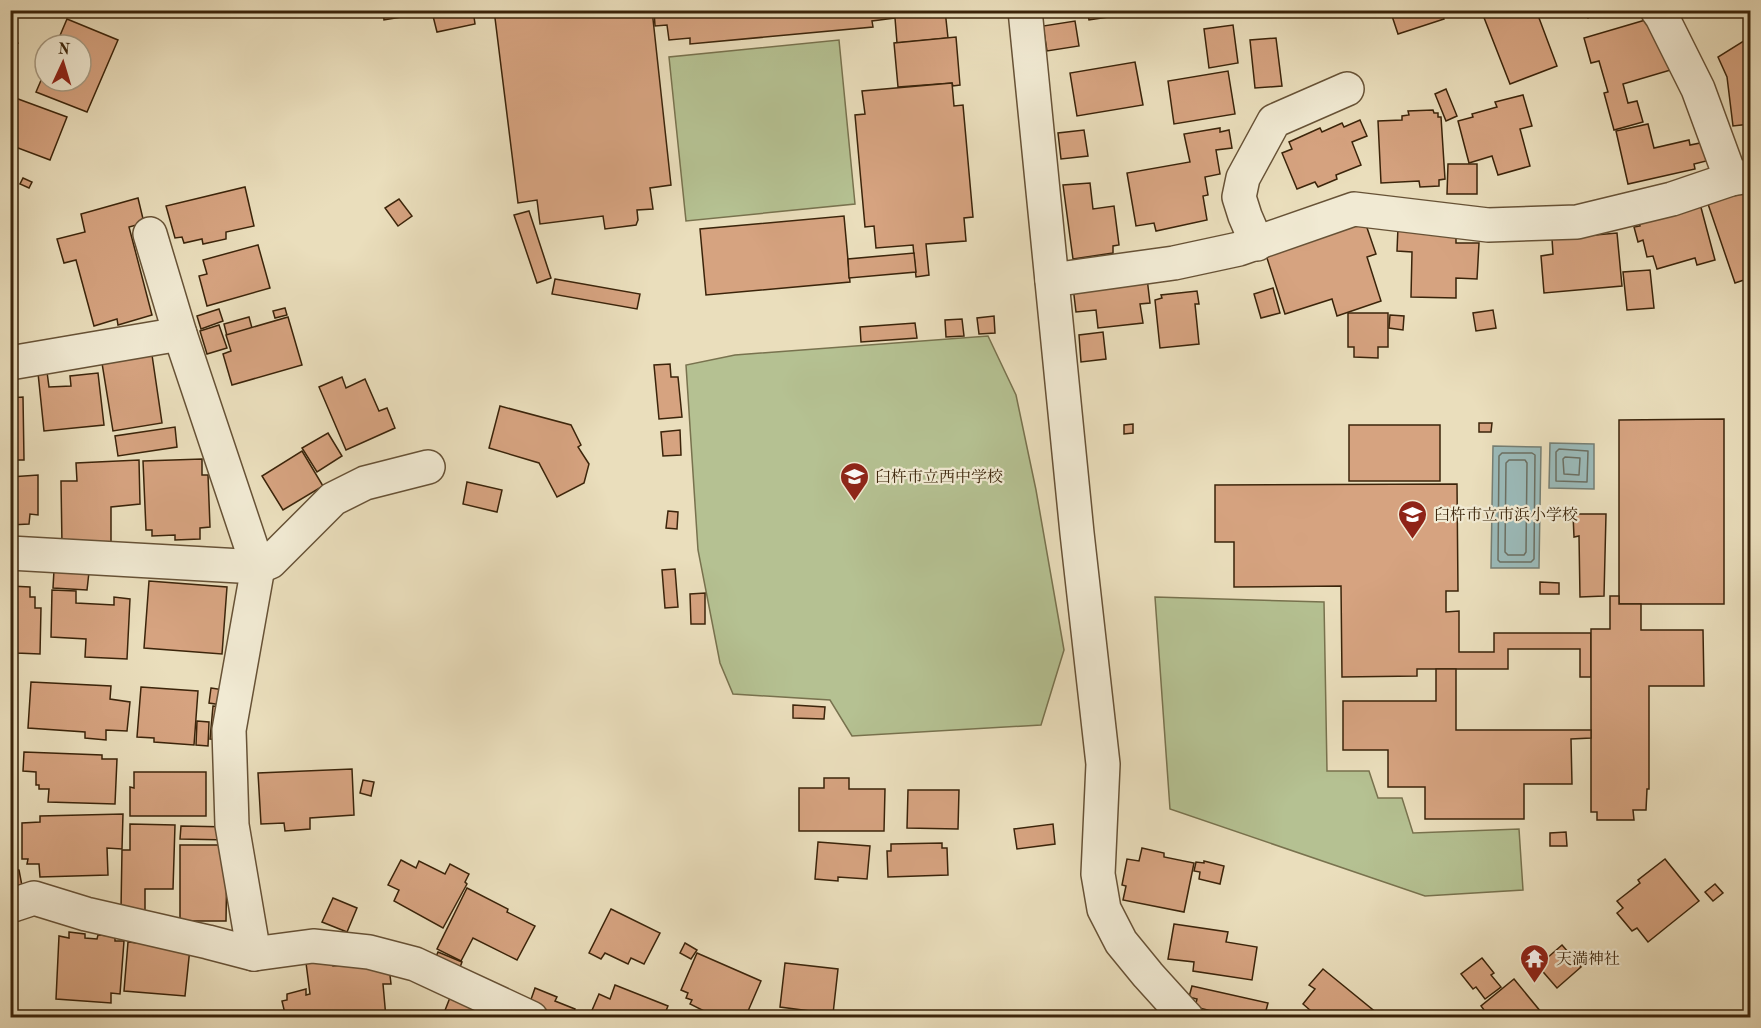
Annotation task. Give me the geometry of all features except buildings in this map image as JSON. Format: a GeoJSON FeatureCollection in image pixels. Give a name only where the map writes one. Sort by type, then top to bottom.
{"type":"FeatureCollection","features":[{"type":"Feature","properties":{"kind":"street"},"geometry":{"type":"LineString","coordinates":[[1025,10],[1072,486],[1103,764],[1098,874],[1104,909],[1121,942],[1187,1017]]}},
{"type":"Feature","properties":{"kind":"street"},"geometry":{"type":"LineString","coordinates":[[1052,280],[1173,263],[1257,244],[1354,209],[1488,225],[1577,222],[1672,199],[1741,178],[1657,10]]}},
{"type":"Feature","properties":{"kind":"street"},"geometry":{"type":"LineString","coordinates":[[1257,244],[1239,198],[1243,178],[1274,121],[1347,89]]}},
{"type":"Feature","properties":{"kind":"street"},"geometry":{"type":"LineString","coordinates":[[150,234],[180,334],[258,567],[229,730],[232,825],[254,954]]}},
{"type":"Feature","properties":{"kind":"street"},"geometry":{"type":"LineString","coordinates":[[10,363],[180,334]]}},
{"type":"Feature","properties":{"kind":"street"},"geometry":{"type":"LineString","coordinates":[[10,553],[258,567],[270,562],[333,499],[365,483],[428,467]]}},
{"type":"Feature","properties":{"kind":"street"},"geometry":{"type":"LineString","coordinates":[[10,906],[34,898],[86,914],[254,954],[313,946],[369,952],[416,964],[531,1017]]}},
{"type":"Feature","properties":{"kind":"green space"},"geometry":{"type":"Polygon","coordinates":[[[839,40],[855,204],[686,221],[669,57],[839,40]]]}},
{"type":"Feature","properties":{"kind":"green space"},"geometry":{"type":"Polygon","coordinates":[[[988,336],[1016,395],[1036,490],[1064,650],[1041,725],[852,736],[830,700],[733,694],[720,663],[698,550],[686,365],[735,355],[988,336]]]}},
{"type":"Feature","properties":{"kind":"green space"},"geometry":{"type":"Polygon","coordinates":[[[1155,597],[1324,602],[1327,771],[1369,771],[1378,798],[1402,798],[1413,833],[1519,829],[1523,890],[1425,896],[1170,809],[1155,597]]]}},
{"type":"Feature","properties":{"kind":"water"},"geometry":{"type":"Polygon","coordinates":[[[1550,443],[1594,444],[1594,489],[1549,488],[1550,443]]]}},
{"type":"Feature","properties":{"kind":"water"},"geometry":{"type":"Polygon","coordinates":[[[1493,446],[1541,447],[1539,568],[1491,568],[1493,446]]]}},
{"type":"Feature","properties":{"kind":"place","name":"臼杵市立西中学校"},"geometry":{"type":"Point","coordinates":[854,502]}},
{"type":"Feature","properties":{"kind":"place","name":"臼杵市立市浜小学校"},"geometry":{"type":"Point","coordinates":[1413,540]}},
{"type":"Feature","properties":{"kind":"place","name":"天満神社"},"geometry":{"type":"Point","coordinates":[1535,984]}}]}
